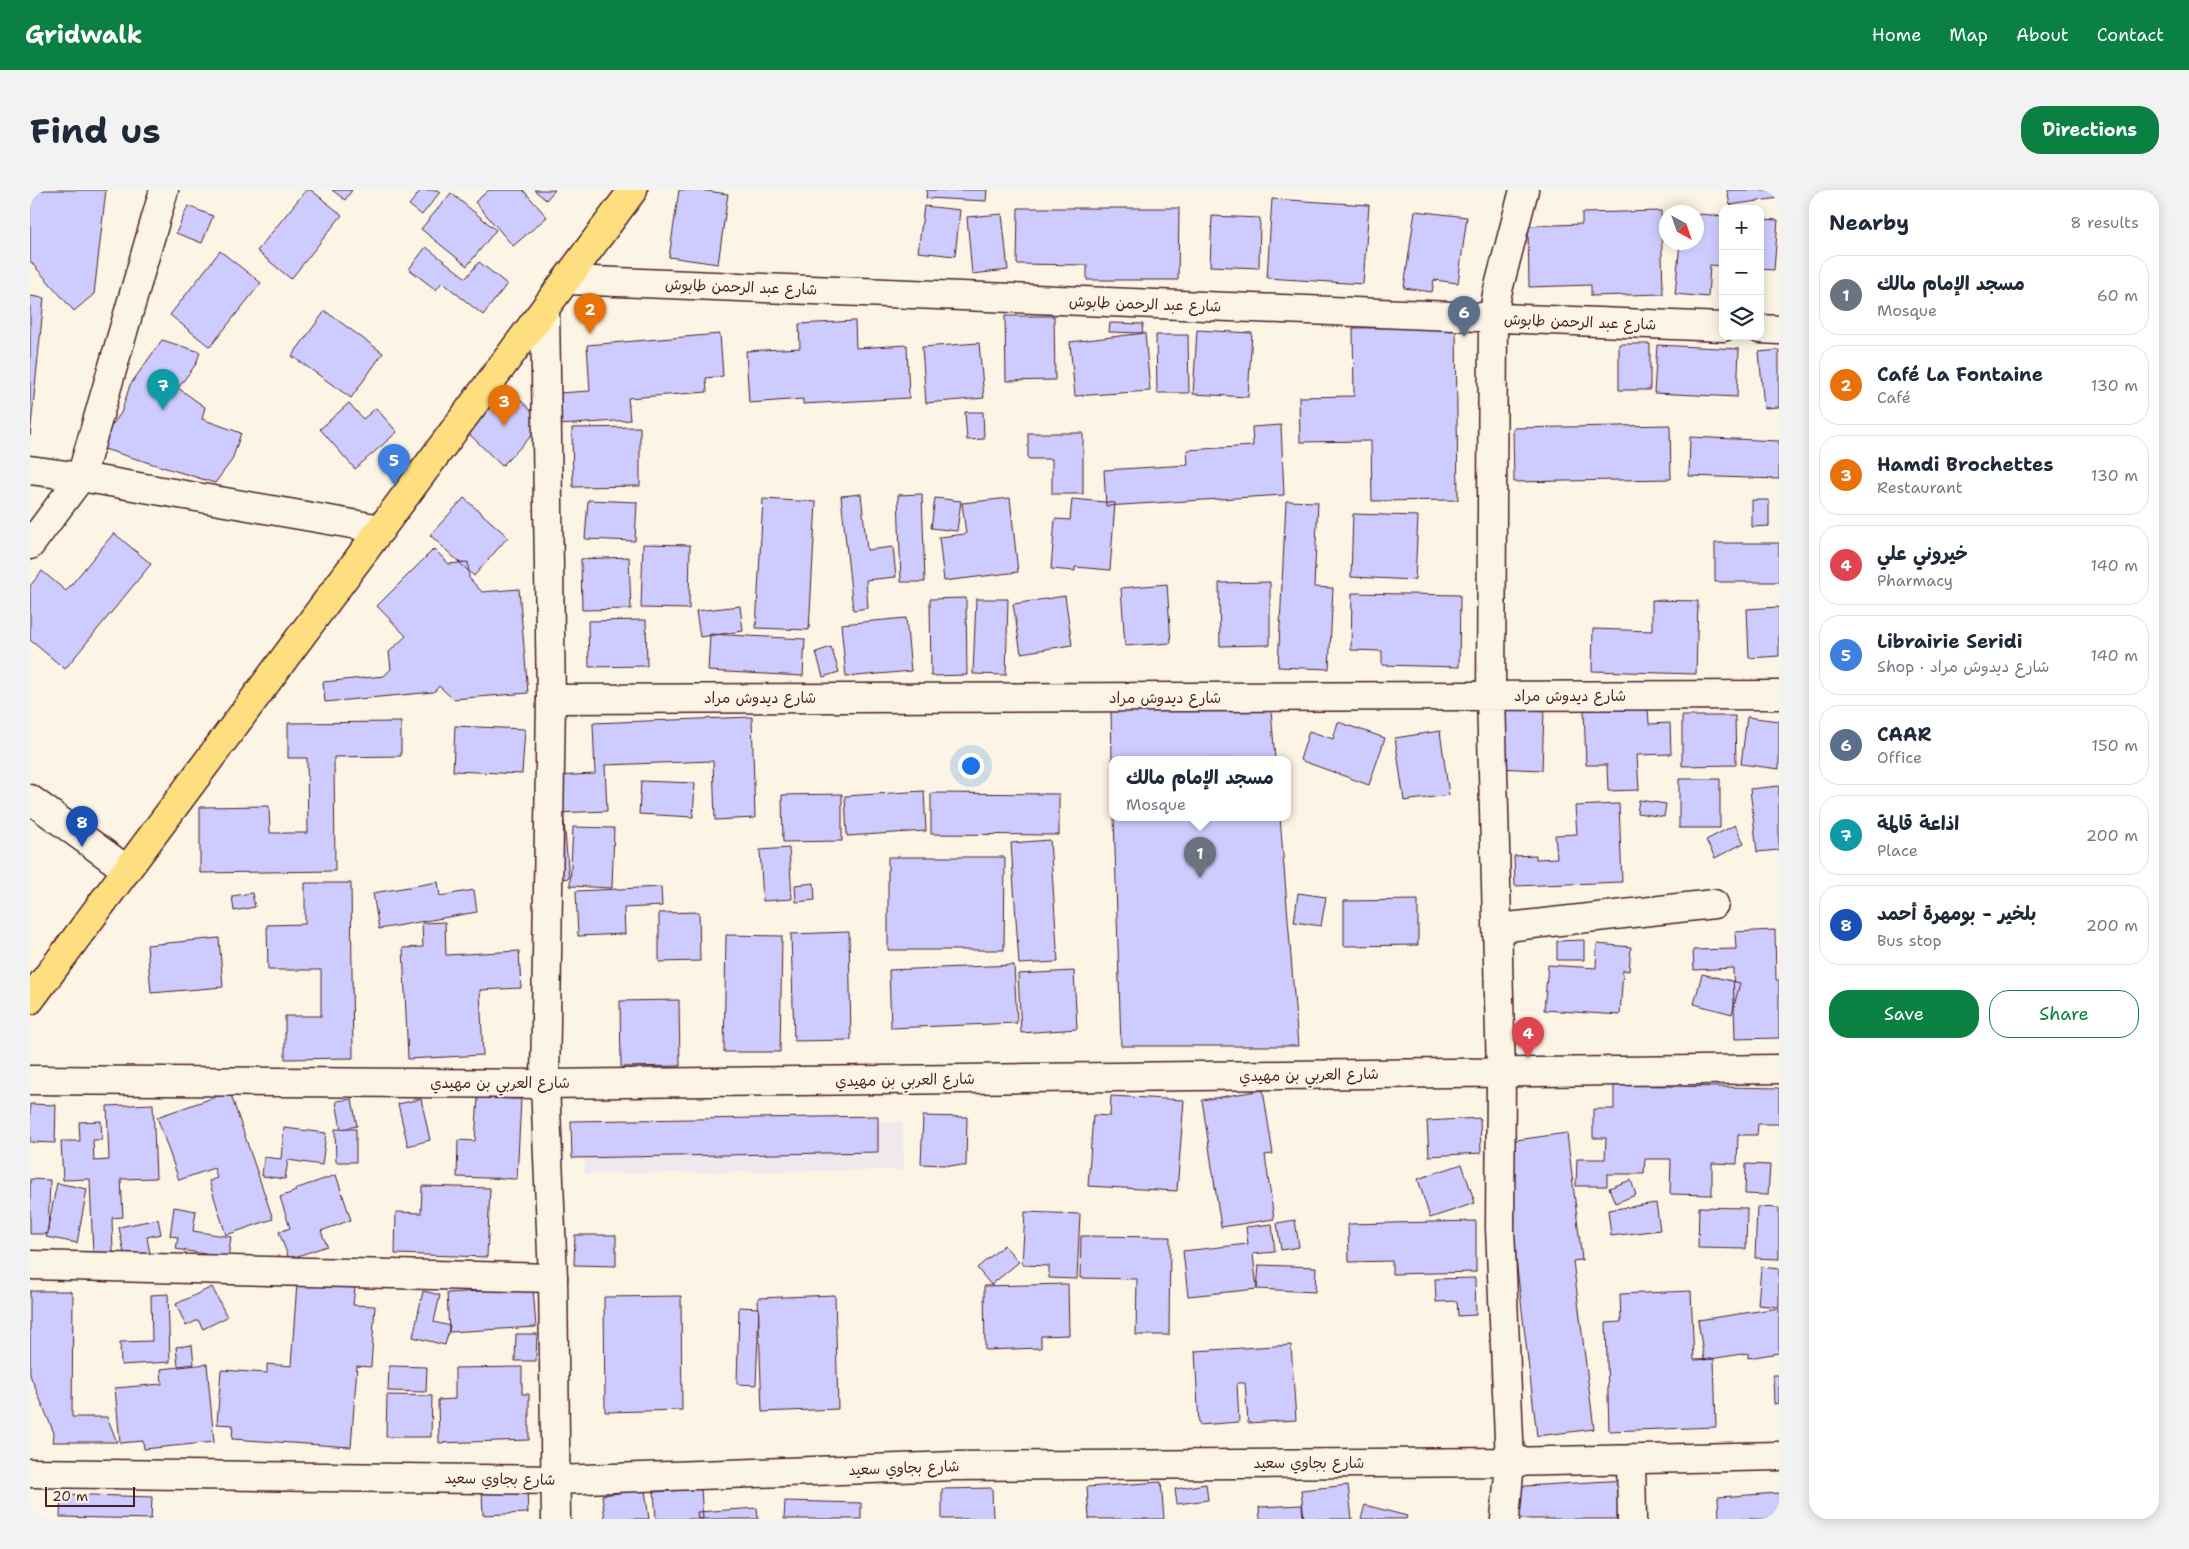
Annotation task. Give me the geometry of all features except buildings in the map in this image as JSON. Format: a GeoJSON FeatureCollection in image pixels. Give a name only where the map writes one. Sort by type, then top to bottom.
{"type":"FeatureCollection","features":[{"type":"Feature","properties":{"kind":"main road"},"geometry":{"type":"LineString","coordinates":[[30,1000],[568,280],[633,190]]}},
{"type":"Feature","properties":{"kind":"street"},"geometry":{"type":"LineString","coordinates":[[30,545],[81,477],[164,190]]}},
{"type":"Feature","properties":{"kind":"street"},"geometry":{"type":"LineString","coordinates":[[1505,1519],[1510,1462],[1500,1228],[1502,1073],[1491,697],[1493,319],[1497,294],[1524,190]]}},
{"type":"Feature","properties":{"kind":"street","name":"شارع عبد الرحمن طابوش"},"geometry":{"type":"LineString","coordinates":[[568,280],[1719,327]]}},
{"type":"Feature","properties":{"kind":"street"},"geometry":{"type":"LineString","coordinates":[[545,309],[551,699],[545,1084],[553,1278],[556,1519]]}},
{"type":"Feature","properties":{"kind":"street"},"geometry":{"type":"LineString","coordinates":[[1764,329],[1779,330]]}},
{"type":"Feature","properties":{"kind":"street"},"geometry":{"type":"LineString","coordinates":[[30,470],[81,477],[381,529]]}},
{"type":"Feature","properties":{"kind":"street","name":"شارع ديدوش مراد"},"geometry":{"type":"LineString","coordinates":[[551,699],[1779,695]]}},
{"type":"Feature","properties":{"kind":"street"},"geometry":{"type":"LineString","coordinates":[[30,799],[127,870]]}},
{"type":"Feature","properties":{"kind":"street"},"geometry":{"type":"LineString","coordinates":[[1498,928],[1714,904]]}},
{"type":"Feature","properties":{"kind":"street","name":"شارع العربي بن مهيدي"},"geometry":{"type":"LineString","coordinates":[[30,1080],[545,1084],[1779,1069]]}},
{"type":"Feature","properties":{"kind":"street"},"geometry":{"type":"LineString","coordinates":[[30,1266],[553,1278]]}},
{"type":"Feature","properties":{"kind":"street","name":"شارع بجاوي سعيد"},"geometry":{"type":"LineString","coordinates":[[30,1473],[555,1480],[955,1466],[1510,1462],[1779,1456]]}},
{"type":"Feature","properties":{"kind":"street"},"geometry":{"type":"LineString","coordinates":[[1631,1459],[1632,1519]]}},
{"type":"Feature","properties":{"kind":"shaded area"},"geometry":{"type":"Polygon","coordinates":[[[584,1121],[903,1122],[904,1170],[585,1174],[584,1121]]]}},
{"type":"Feature","properties":{"kind":"place","name":"Café La Fontaine"},"geometry":{"type":"Point","coordinates":[590,334]}},
{"type":"Feature","properties":{"kind":"place","name":"CAAR"},"geometry":{"type":"Point","coordinates":[1464,337]}},
{"type":"Feature","properties":{"kind":"place","name":"اذاعة قالمة"},"geometry":{"type":"Point","coordinates":[163,410]}},
{"type":"Feature","properties":{"kind":"place","name":"Hamdi Brochettes"},"geometry":{"type":"Point","coordinates":[504,426]}},
{"type":"Feature","properties":{"kind":"place","name":"Librairie Seridi"},"geometry":{"type":"Point","coordinates":[394,485]}},
{"type":"Feature","properties":{"kind":"place","name":"بلخير - بومهرة أحمد"},"geometry":{"type":"Point","coordinates":[82,847]}},
{"type":"Feature","properties":{"kind":"place","name":"مسجد الإمام مالك"},"geometry":{"type":"Point","coordinates":[1200,878]}},
{"type":"Feature","properties":{"kind":"place","name":"خيروني علي"},"geometry":{"type":"Point","coordinates":[1528,1058]}}]}
